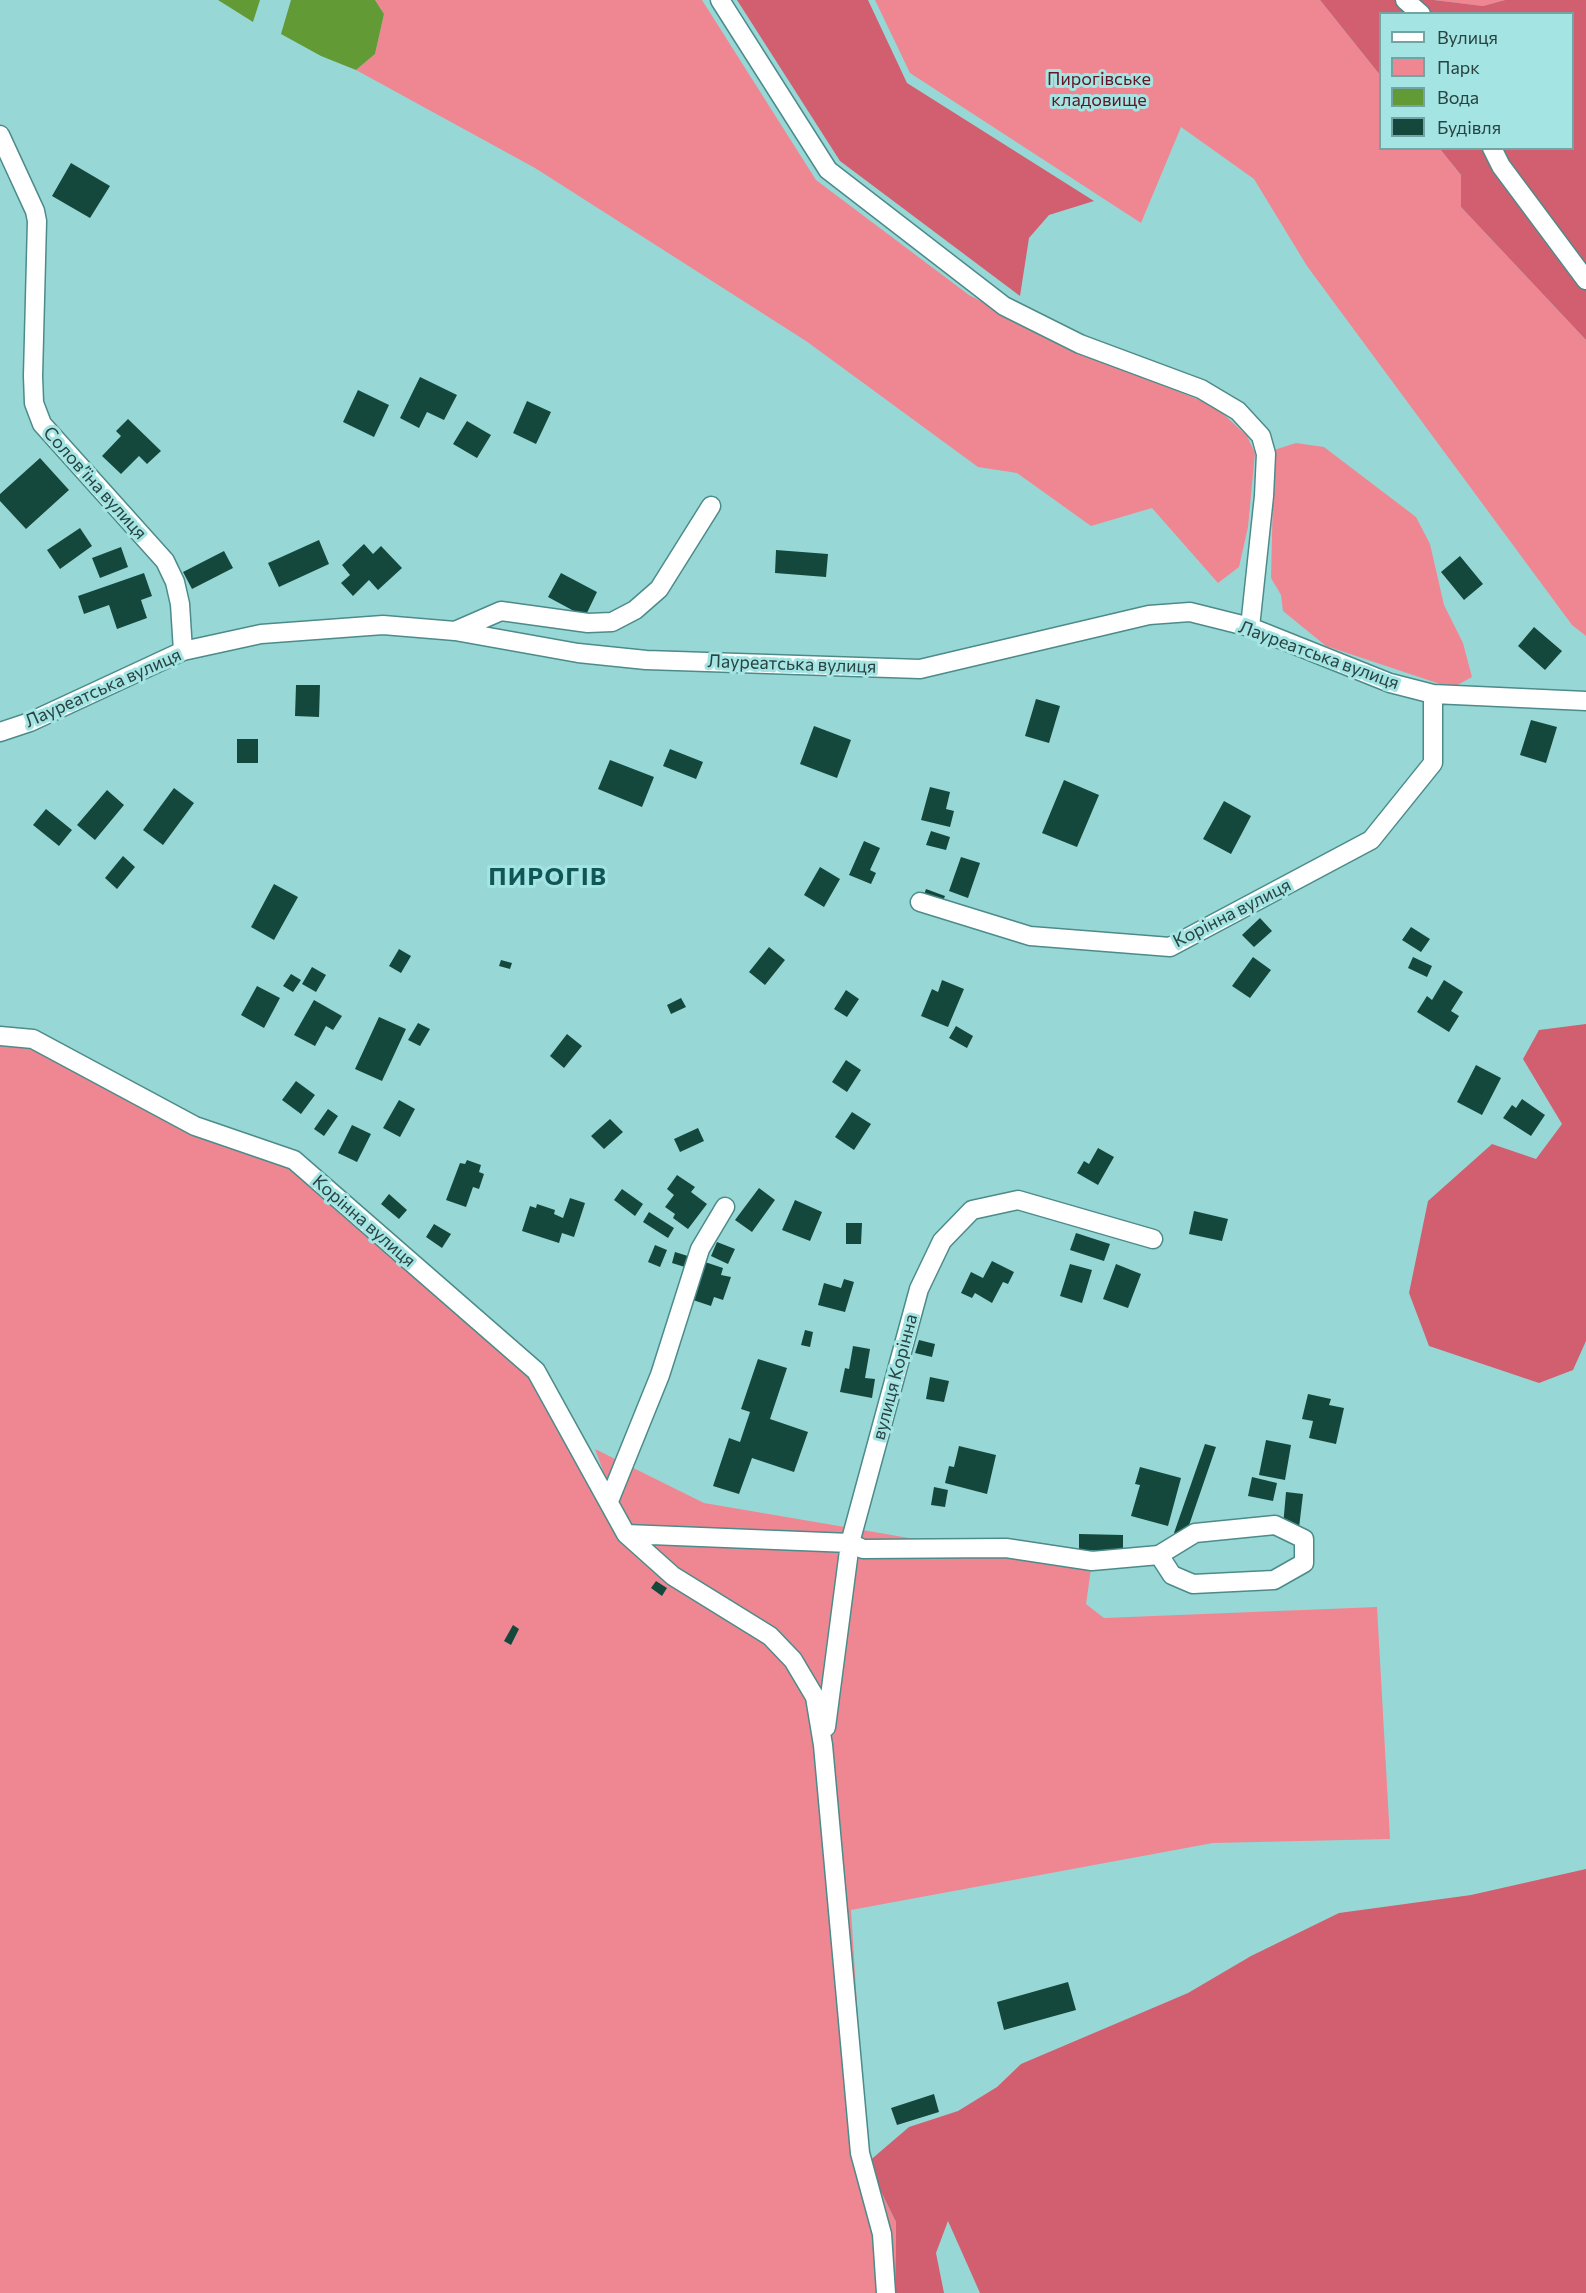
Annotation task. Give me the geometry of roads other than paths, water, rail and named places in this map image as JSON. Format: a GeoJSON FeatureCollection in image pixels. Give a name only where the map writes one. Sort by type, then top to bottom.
{"type":"FeatureCollection","features":[{"type":"Feature","properties":{"kind":"street"},"geometry":{"type":"LineString","coordinates":[[720,0],[828,170],[1004,306],[1080,344],[1201,389],[1238,411],[1261,436],[1266,454],[1264,496],[1250,627]]}},
{"type":"Feature","properties":{"kind":"street"},"geometry":{"type":"LineString","coordinates":[[1405,0],[1419,12]]}},
{"type":"Feature","properties":{"kind":"street","name":"Соловʼїна вулиця"},"geometry":{"type":"LineString","coordinates":[[0,135],[5,162],[35,211],[33,376],[38,413],[42,424],[165,561],[175,582],[180,604],[183,651]]}},
{"type":"Feature","properties":{"kind":"street"},"geometry":{"type":"LineString","coordinates":[[1493,150],[1501,166],[1586,280]]}},
{"type":"Feature","properties":{"kind":"street"},"geometry":{"type":"LineString","coordinates":[[455,631],[501,611],[588,623],[612,622],[635,610],[659,589],[711,506]]}},
{"type":"Feature","properties":{"kind":"street","name":"Лауреатська вулиця"},"geometry":{"type":"LineString","coordinates":[[0,732],[30,722],[183,651],[261,634],[383,626],[455,631],[578,652],[646,660],[920,669],[1149,615],[1190,612],[1250,627],[1390,683],[1433,694],[1586,701]]}},
{"type":"Feature","properties":{"kind":"street","name":"Корінна вулиця"},"geometry":{"type":"LineString","coordinates":[[920,902],[1030,936],[1170,947],[1371,840],[1433,763],[1433,694]]}},
{"type":"Feature","properties":{"kind":"street","name":"Корінна вулиця"},"geometry":{"type":"LineString","coordinates":[[2,1039],[33,1039],[195,1126],[294,1160],[536,1371],[626,1534]]}},
{"type":"Feature","properties":{"kind":"street","name":"вулиця Корінна"},"geometry":{"type":"LineString","coordinates":[[824,1744],[850,1543],[919,1289],[942,1240],[972,1210],[1018,1200],[1153,1239]]}},
{"type":"Feature","properties":{"kind":"street"},"geometry":{"type":"LineString","coordinates":[[609,1501],[660,1375],[700,1249],[725,1207]]}},
{"type":"Feature","properties":{"kind":"street"},"geometry":{"type":"LineString","coordinates":[[626,1534],[850,1543],[863,1548],[1006,1548],[1092,1561],[1159,1555],[1195,1533],[1275,1525],[1304,1539],[1304,1563],[1274,1580],[1193,1584],[1172,1575],[1159,1555]]}},
{"type":"Feature","properties":{"kind":"street"},"geometry":{"type":"LineString","coordinates":[[626,1534],[673,1576],[770,1636],[793,1660],[815,1697],[824,1744],[860,2153],[882,2235],[886,2293]]}},
{"type":"Feature","properties":{"kind":"water"},"geometry":{"type":"Polygon","coordinates":[[[218,0],[260,0],[253,22],[218,0]]]}},
{"type":"Feature","properties":{"kind":"water"},"geometry":{"type":"Polygon","coordinates":[[[291,0],[375,0],[384,14],[375,54],[356,70],[321,56],[281,34],[291,0]]]}},
{"type":"Feature","properties":{"kind":"district","name":"ПИРОГІВ"},"geometry":{"type":"Point","coordinates":[548,877]}},
{"type":"Feature","properties":{"kind":"park label","name":"Пирогівське кладовище"},"geometry":{"type":"Point","coordinates":[1099,89]}}]}
